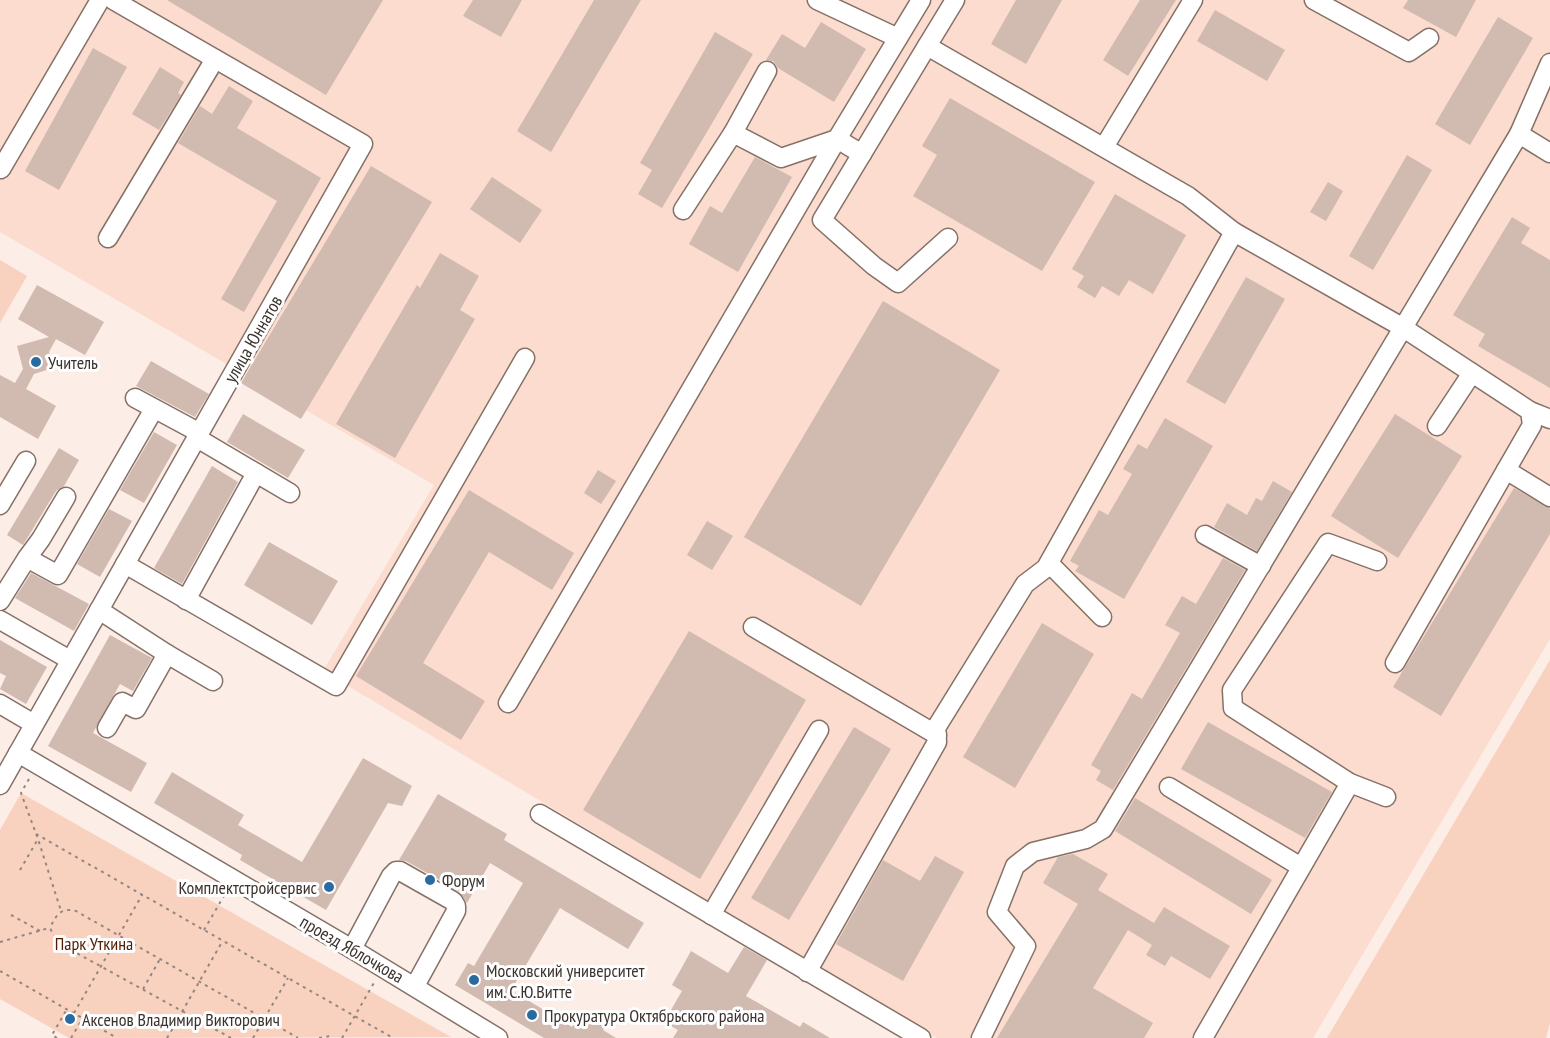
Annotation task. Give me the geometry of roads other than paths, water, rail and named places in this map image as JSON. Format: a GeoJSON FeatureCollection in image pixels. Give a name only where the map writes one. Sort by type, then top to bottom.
{"type":"FeatureCollection","features":[{"type":"Feature","properties":{"kind":"street"},"geometry":{"type":"LineString","coordinates":[[1,169],[100,0]]}},
{"type":"Feature","properties":{"kind":"street","name":"улица Юннатов"},"geometry":{"type":"LineString","coordinates":[[0,785],[363,144],[113,0]]}},
{"type":"Feature","properties":{"kind":"street"},"geometry":{"type":"LineString","coordinates":[[817,0],[898,38]]}},
{"type":"Feature","properties":{"kind":"street"},"geometry":{"type":"LineString","coordinates":[[508,703],[837,139],[921,0]]}},
{"type":"Feature","properties":{"kind":"street"},"geometry":{"type":"LineString","coordinates":[[948,238],[898,283],[874,266],[822,220],[955,0]]}},
{"type":"Feature","properties":{"kind":"street"},"geometry":{"type":"LineString","coordinates":[[1104,147],[1193,0]]}},
{"type":"Feature","properties":{"kind":"street"},"geometry":{"type":"LineString","coordinates":[[1314,0],[1409,52],[1428,38]]}},
{"type":"Feature","properties":{"kind":"street"},"geometry":{"type":"LineString","coordinates":[[927,46],[1188,196],[1234,232],[1402,327],[1530,411],[1550,419]]}},
{"type":"Feature","properties":{"kind":"street"},"geometry":{"type":"LineString","coordinates":[[108,238],[215,59]]}},
{"type":"Feature","properties":{"kind":"street"},"geometry":{"type":"LineString","coordinates":[[981,1038],[1026,946],[997,912],[1015,866],[1033,852],[1086,839],[1103,830],[1402,327],[1520,135],[1550,63]]}},
{"type":"Feature","properties":{"kind":"street"},"geometry":{"type":"LineString","coordinates":[[683,210],[733,133],[767,71]]}},
{"type":"Feature","properties":{"kind":"street"},"geometry":{"type":"LineString","coordinates":[[733,133],[781,158],[837,139],[862,154]]}},
{"type":"Feature","properties":{"kind":"street"},"geometry":{"type":"LineString","coordinates":[[1520,135],[1550,153]]}},
{"type":"Feature","properties":{"kind":"street"},"geometry":{"type":"LineString","coordinates":[[807,972],[937,742],[936,728],[1025,584],[1046,568],[1234,232]]}},
{"type":"Feature","properties":{"kind":"street"},"geometry":{"type":"LineString","coordinates":[[125,564],[336,686],[525,358]]}},
{"type":"Feature","properties":{"kind":"street"},"geometry":{"type":"LineString","coordinates":[[1437,426],[1472,373]]}},
{"type":"Feature","properties":{"kind":"street"},"geometry":{"type":"LineString","coordinates":[[135,398],[290,492]]}},
{"type":"Feature","properties":{"kind":"street"},"geometry":{"type":"LineString","coordinates":[[27,558],[58,575],[154,409]]}},
{"type":"Feature","properties":{"kind":"street"},"geometry":{"type":"LineString","coordinates":[[1395,663],[1532,425],[1530,411]]}},
{"type":"Feature","properties":{"kind":"street"},"geometry":{"type":"LineString","coordinates":[[0,505],[26,462]]}},
{"type":"Feature","properties":{"kind":"street"},"geometry":{"type":"LineString","coordinates":[[1506,470],[1550,497]]}},
{"type":"Feature","properties":{"kind":"street"},"geometry":{"type":"LineString","coordinates":[[186,600],[256,473]]}},
{"type":"Feature","properties":{"kind":"street"},"geometry":{"type":"LineString","coordinates":[[0,602],[66,497]]}},
{"type":"Feature","properties":{"kind":"street"},"geometry":{"type":"LineString","coordinates":[[1205,535],[1261,566]]}},
{"type":"Feature","properties":{"kind":"street"},"geometry":{"type":"LineString","coordinates":[[1377,561],[1328,543],[1232,690],[1233,708],[1350,783],[1386,797]]}},
{"type":"Feature","properties":{"kind":"street"},"geometry":{"type":"LineString","coordinates":[[1049,563],[1102,617]]}},
{"type":"Feature","properties":{"kind":"street"},"geometry":{"type":"LineString","coordinates":[[99,610],[213,681]]}},
{"type":"Feature","properties":{"kind":"street"},"geometry":{"type":"LineString","coordinates":[[0,620],[70,660]]}},
{"type":"Feature","properties":{"kind":"street"},"geometry":{"type":"LineString","coordinates":[[753,627],[937,735]]}},
{"type":"Feature","properties":{"kind":"street"},"geometry":{"type":"LineString","coordinates":[[107,728],[122,702],[136,709],[167,654]]}},
{"type":"Feature","properties":{"kind":"street"},"geometry":{"type":"LineString","coordinates":[[0,704],[34,724]]}},
{"type":"Feature","properties":{"kind":"street"},"geometry":{"type":"LineString","coordinates":[[711,915],[819,730]]}},
{"type":"Feature","properties":{"kind":"street","name":"проезд Яблочкова"},"geometry":{"type":"LineString","coordinates":[[18,753],[414,986],[476,1032],[498,1038]]}},
{"type":"Feature","properties":{"kind":"street"},"geometry":{"type":"LineString","coordinates":[[1203,1038],[1350,783]]}},
{"type":"Feature","properties":{"kind":"street"},"geometry":{"type":"LineString","coordinates":[[1168,787],[1301,867]]}},
{"type":"Feature","properties":{"kind":"street"},"geometry":{"type":"LineString","coordinates":[[540,814],[921,1038]]}},
{"type":"Feature","properties":{"kind":"street"},"geometry":{"type":"LineString","coordinates":[[352,949],[391,876],[396,871],[400,871],[453,902],[456,911],[414,986]]}},
{"type":"Feature","properties":{"kind":"place","name":"Учитель"},"geometry":{"type":"Point","coordinates":[36,362]}},
{"type":"Feature","properties":{"kind":"place","name":"Форум"},"geometry":{"type":"Point","coordinates":[430,880]}},
{"type":"Feature","properties":{"kind":"place","name":"Комплектстройсервис"},"geometry":{"type":"Point","coordinates":[329,887]}},
{"type":"Feature","properties":{"kind":"place","name":"Московский университет им. С.Ю.Витте"},"geometry":{"type":"Point","coordinates":[474,980]}},
{"type":"Feature","properties":{"kind":"place","name":"Прокуратура Октябрьского района"},"geometry":{"type":"Point","coordinates":[532,1015]}},
{"type":"Feature","properties":{"kind":"place","name":"Аксенов Владимир Викторович"},"geometry":{"type":"Point","coordinates":[70,1019]}},
{"type":"Feature","properties":{"kind":"park label","name":"Парк Уткина"},"geometry":{"type":"Point","coordinates":[94,943]}}]}
